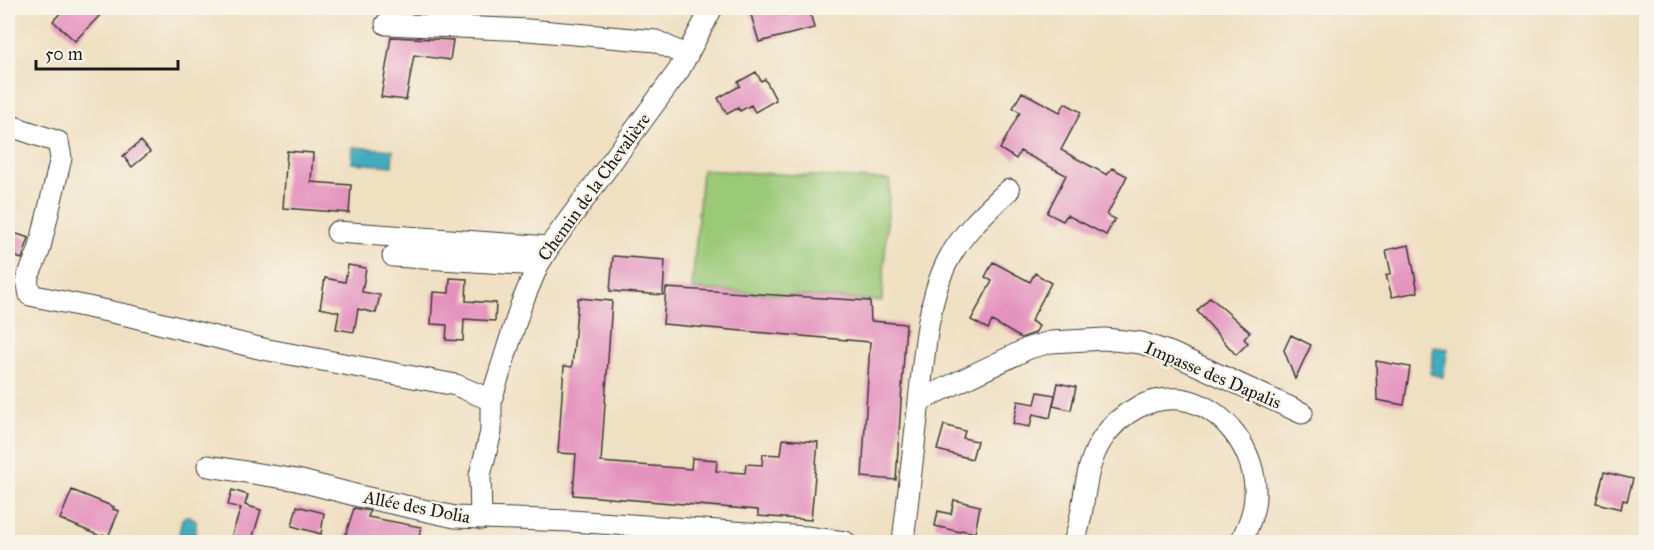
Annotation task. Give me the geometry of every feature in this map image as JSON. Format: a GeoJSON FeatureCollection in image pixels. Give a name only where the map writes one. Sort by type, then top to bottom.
{"type":"FeatureCollection","features":[{"type":"Feature","properties":{"kind":"street","name":"Chemin de la Chevalière"},"geometry":{"type":"LineString","coordinates":[[481,519],[480,475],[491,432],[491,400],[521,305],[543,256],[679,70],[712,8]]}},
{"type":"Feature","properties":{"kind":"street"},"geometry":{"type":"LineString","coordinates":[[386,24],[528,30],[656,41],[687,56]]}},
{"type":"Feature","properties":{"kind":"street"},"geometry":{"type":"LineString","coordinates":[[8,124],[58,142],[61,158],[39,251],[27,279],[30,295],[131,316],[263,349],[456,385],[491,400]]}},
{"type":"Feature","properties":{"kind":"street"},"geometry":{"type":"LineString","coordinates":[[903,543],[927,331],[937,285],[959,242],[983,213],[1009,190]]}},
{"type":"Feature","properties":{"kind":"street"},"geometry":{"type":"LineString","coordinates":[[337,232],[543,256]]}},
{"type":"Feature","properties":{"kind":"street"},"geometry":{"type":"LineString","coordinates":[[393,256],[543,256]]}},
{"type":"Feature","properties":{"kind":"street","name":"Impasse des Dapalis"},"geometry":{"type":"LineString","coordinates":[[919,401],[1029,348],[1051,342],[1106,339],[1141,343],[1171,353],[1302,413]]}},
{"type":"Feature","properties":{"kind":"street"},"geometry":{"type":"LineString","coordinates":[[1074,543],[1088,472],[1102,439],[1116,422],[1135,407],[1161,400],[1180,399],[1198,404],[1214,413],[1233,430],[1247,452],[1253,470],[1255,495],[1253,512],[1240,543]]}},
{"type":"Feature","properties":{"kind":"street","name":"Allée des Dolia"},"geometry":{"type":"LineString","coordinates":[[208,466],[297,480],[455,518],[594,523],[806,537],[845,543]]}},
{"type":"Feature","properties":{"kind":"green space"},"geometry":{"type":"Polygon","coordinates":[[[702,170],[890,180],[882,301],[692,289],[702,170]]]}},
{"type":"Feature","properties":{"kind":"water"},"geometry":{"type":"Polygon","coordinates":[[[353,147],[393,150],[392,166],[352,163],[353,147]]]}},
{"type":"Feature","properties":{"kind":"water"},"geometry":{"type":"Polygon","coordinates":[[[1434,347],[1448,349],[1443,377],[1430,374],[1434,347]]]}},
{"type":"Feature","properties":{"kind":"water"},"geometry":{"type":"Polygon","coordinates":[[[186,516],[196,520],[196,536],[200,542],[183,542],[179,534],[182,519],[186,516]]]}},
{"type":"Feature","properties":{"kind":"building"},"geometry":{"type":"Polygon","coordinates":[[[65,8],[107,8],[75,41],[53,21],[65,8]]]}},
{"type":"Feature","properties":{"kind":"building"},"geometry":{"type":"Polygon","coordinates":[[[749,8],[780,8],[783,15],[809,8],[814,28],[759,42],[749,8]]]}},
{"type":"Feature","properties":{"kind":"building"},"geometry":{"type":"Polygon","coordinates":[[[391,37],[453,40],[450,60],[414,55],[406,100],[381,97],[391,37]]]}},
{"type":"Feature","properties":{"kind":"building"},"geometry":{"type":"Polygon","coordinates":[[[756,72],[761,81],[765,79],[776,100],[755,112],[751,105],[727,114],[718,98],[740,86],[738,82],[756,72]]]}},
{"type":"Feature","properties":{"kind":"building"},"geometry":{"type":"Polygon","coordinates":[[[1022,92],[1060,112],[1065,103],[1081,112],[1061,150],[1107,175],[1112,168],[1127,176],[1107,215],[1115,219],[1106,235],[1067,215],[1063,221],[1047,213],[1066,175],[1020,151],[1016,159],[1000,149],[1020,112],[1013,108],[1022,92]]]}},
{"type":"Feature","properties":{"kind":"building"},"geometry":{"type":"Polygon","coordinates":[[[141,141],[150,152],[132,167],[123,156],[141,141]]]}},
{"type":"Feature","properties":{"kind":"building"},"geometry":{"type":"Polygon","coordinates":[[[287,151],[313,153],[311,182],[351,185],[349,213],[283,208],[287,151]]]}},
{"type":"Feature","properties":{"kind":"building"},"geometry":{"type":"Polygon","coordinates":[[[8,231],[29,238],[22,259],[8,254],[8,231]]]}},
{"type":"Feature","properties":{"kind":"building"},"geometry":{"type":"Polygon","coordinates":[[[1409,245],[1418,292],[1392,297],[1386,275],[1391,273],[1386,250],[1409,245]]]}},
{"type":"Feature","properties":{"kind":"building"},"geometry":{"type":"Polygon","coordinates":[[[613,256],[665,260],[663,295],[610,291],[613,256]]]}},
{"type":"Feature","properties":{"kind":"building"},"geometry":{"type":"Polygon","coordinates":[[[993,262],[1030,282],[1035,273],[1051,283],[1031,321],[1039,326],[1035,333],[1021,338],[992,321],[988,329],[971,320],[992,281],[985,277],[993,262]]]}},
{"type":"Feature","properties":{"kind":"building"},"geometry":{"type":"Polygon","coordinates":[[[348,265],[366,268],[362,292],[380,295],[376,313],[358,309],[354,332],[336,329],[339,312],[320,308],[325,278],[345,282],[348,265]]]}},
{"type":"Feature","properties":{"kind":"building"},"geometry":{"type":"Polygon","coordinates":[[[450,278],[467,279],[466,301],[496,303],[495,321],[464,319],[463,341],[446,340],[447,325],[431,324],[433,292],[449,293],[450,278]]]}},
{"type":"Feature","properties":{"kind":"building"},"geometry":{"type":"Polygon","coordinates":[[[666,288],[870,301],[871,321],[906,324],[896,480],[862,477],[870,342],[663,324],[666,288]]]}},
{"type":"Feature","properties":{"kind":"building"},"geometry":{"type":"Polygon","coordinates":[[[1210,297],[1250,332],[1244,339],[1248,343],[1236,355],[1197,311],[1210,297]]]}},
{"type":"Feature","properties":{"kind":"building"},"geometry":{"type":"Polygon","coordinates":[[[578,298],[612,301],[601,462],[691,469],[692,458],[717,460],[716,471],[745,473],[746,464],[762,465],[763,454],[781,455],[783,439],[818,442],[811,520],[758,516],[758,510],[573,495],[576,454],[558,453],[564,366],[572,367],[578,298]]]}},
{"type":"Feature","properties":{"kind":"building"},"geometry":{"type":"Polygon","coordinates":[[[1291,335],[1311,345],[1295,379],[1284,350],[1291,335]]]}},
{"type":"Feature","properties":{"kind":"building"},"geometry":{"type":"Polygon","coordinates":[[[1376,361],[1410,367],[1404,405],[1377,400],[1376,361]]]}},
{"type":"Feature","properties":{"kind":"building"},"geometry":{"type":"Polygon","coordinates":[[[1058,383],[1076,387],[1071,410],[1053,406],[1058,383]]]}},
{"type":"Feature","properties":{"kind":"building"},"geometry":{"type":"Polygon","coordinates":[[[1038,392],[1055,395],[1050,418],[1033,414],[1030,427],[1013,424],[1018,401],[1035,404],[1038,392]]]}},
{"type":"Feature","properties":{"kind":"building"},"geometry":{"type":"Polygon","coordinates":[[[944,425],[965,431],[963,438],[977,441],[972,459],[937,450],[944,425]]]}},
{"type":"Feature","properties":{"kind":"building"},"geometry":{"type":"Polygon","coordinates":[[[1604,472],[1633,479],[1627,501],[1623,500],[1621,509],[1596,503],[1604,472]]]}},
{"type":"Feature","properties":{"kind":"building"},"geometry":{"type":"Polygon","coordinates":[[[72,490],[119,511],[108,537],[103,535],[102,537],[60,519],[72,490]]]}},
{"type":"Feature","properties":{"kind":"building"},"geometry":{"type":"Polygon","coordinates":[[[232,490],[248,495],[245,505],[261,510],[251,543],[229,543],[241,508],[228,505],[232,490]]]}},
{"type":"Feature","properties":{"kind":"building"},"geometry":{"type":"Polygon","coordinates":[[[954,500],[980,506],[975,533],[935,526],[938,511],[951,514],[954,500]]]}},
{"type":"Feature","properties":{"kind":"building"},"geometry":{"type":"Polygon","coordinates":[[[297,506],[324,513],[321,534],[292,526],[297,506]]]}},
{"type":"Feature","properties":{"kind":"building"},"geometry":{"type":"Polygon","coordinates":[[[354,508],[370,511],[368,517],[421,527],[418,543],[343,543],[354,508]]]}}]}
